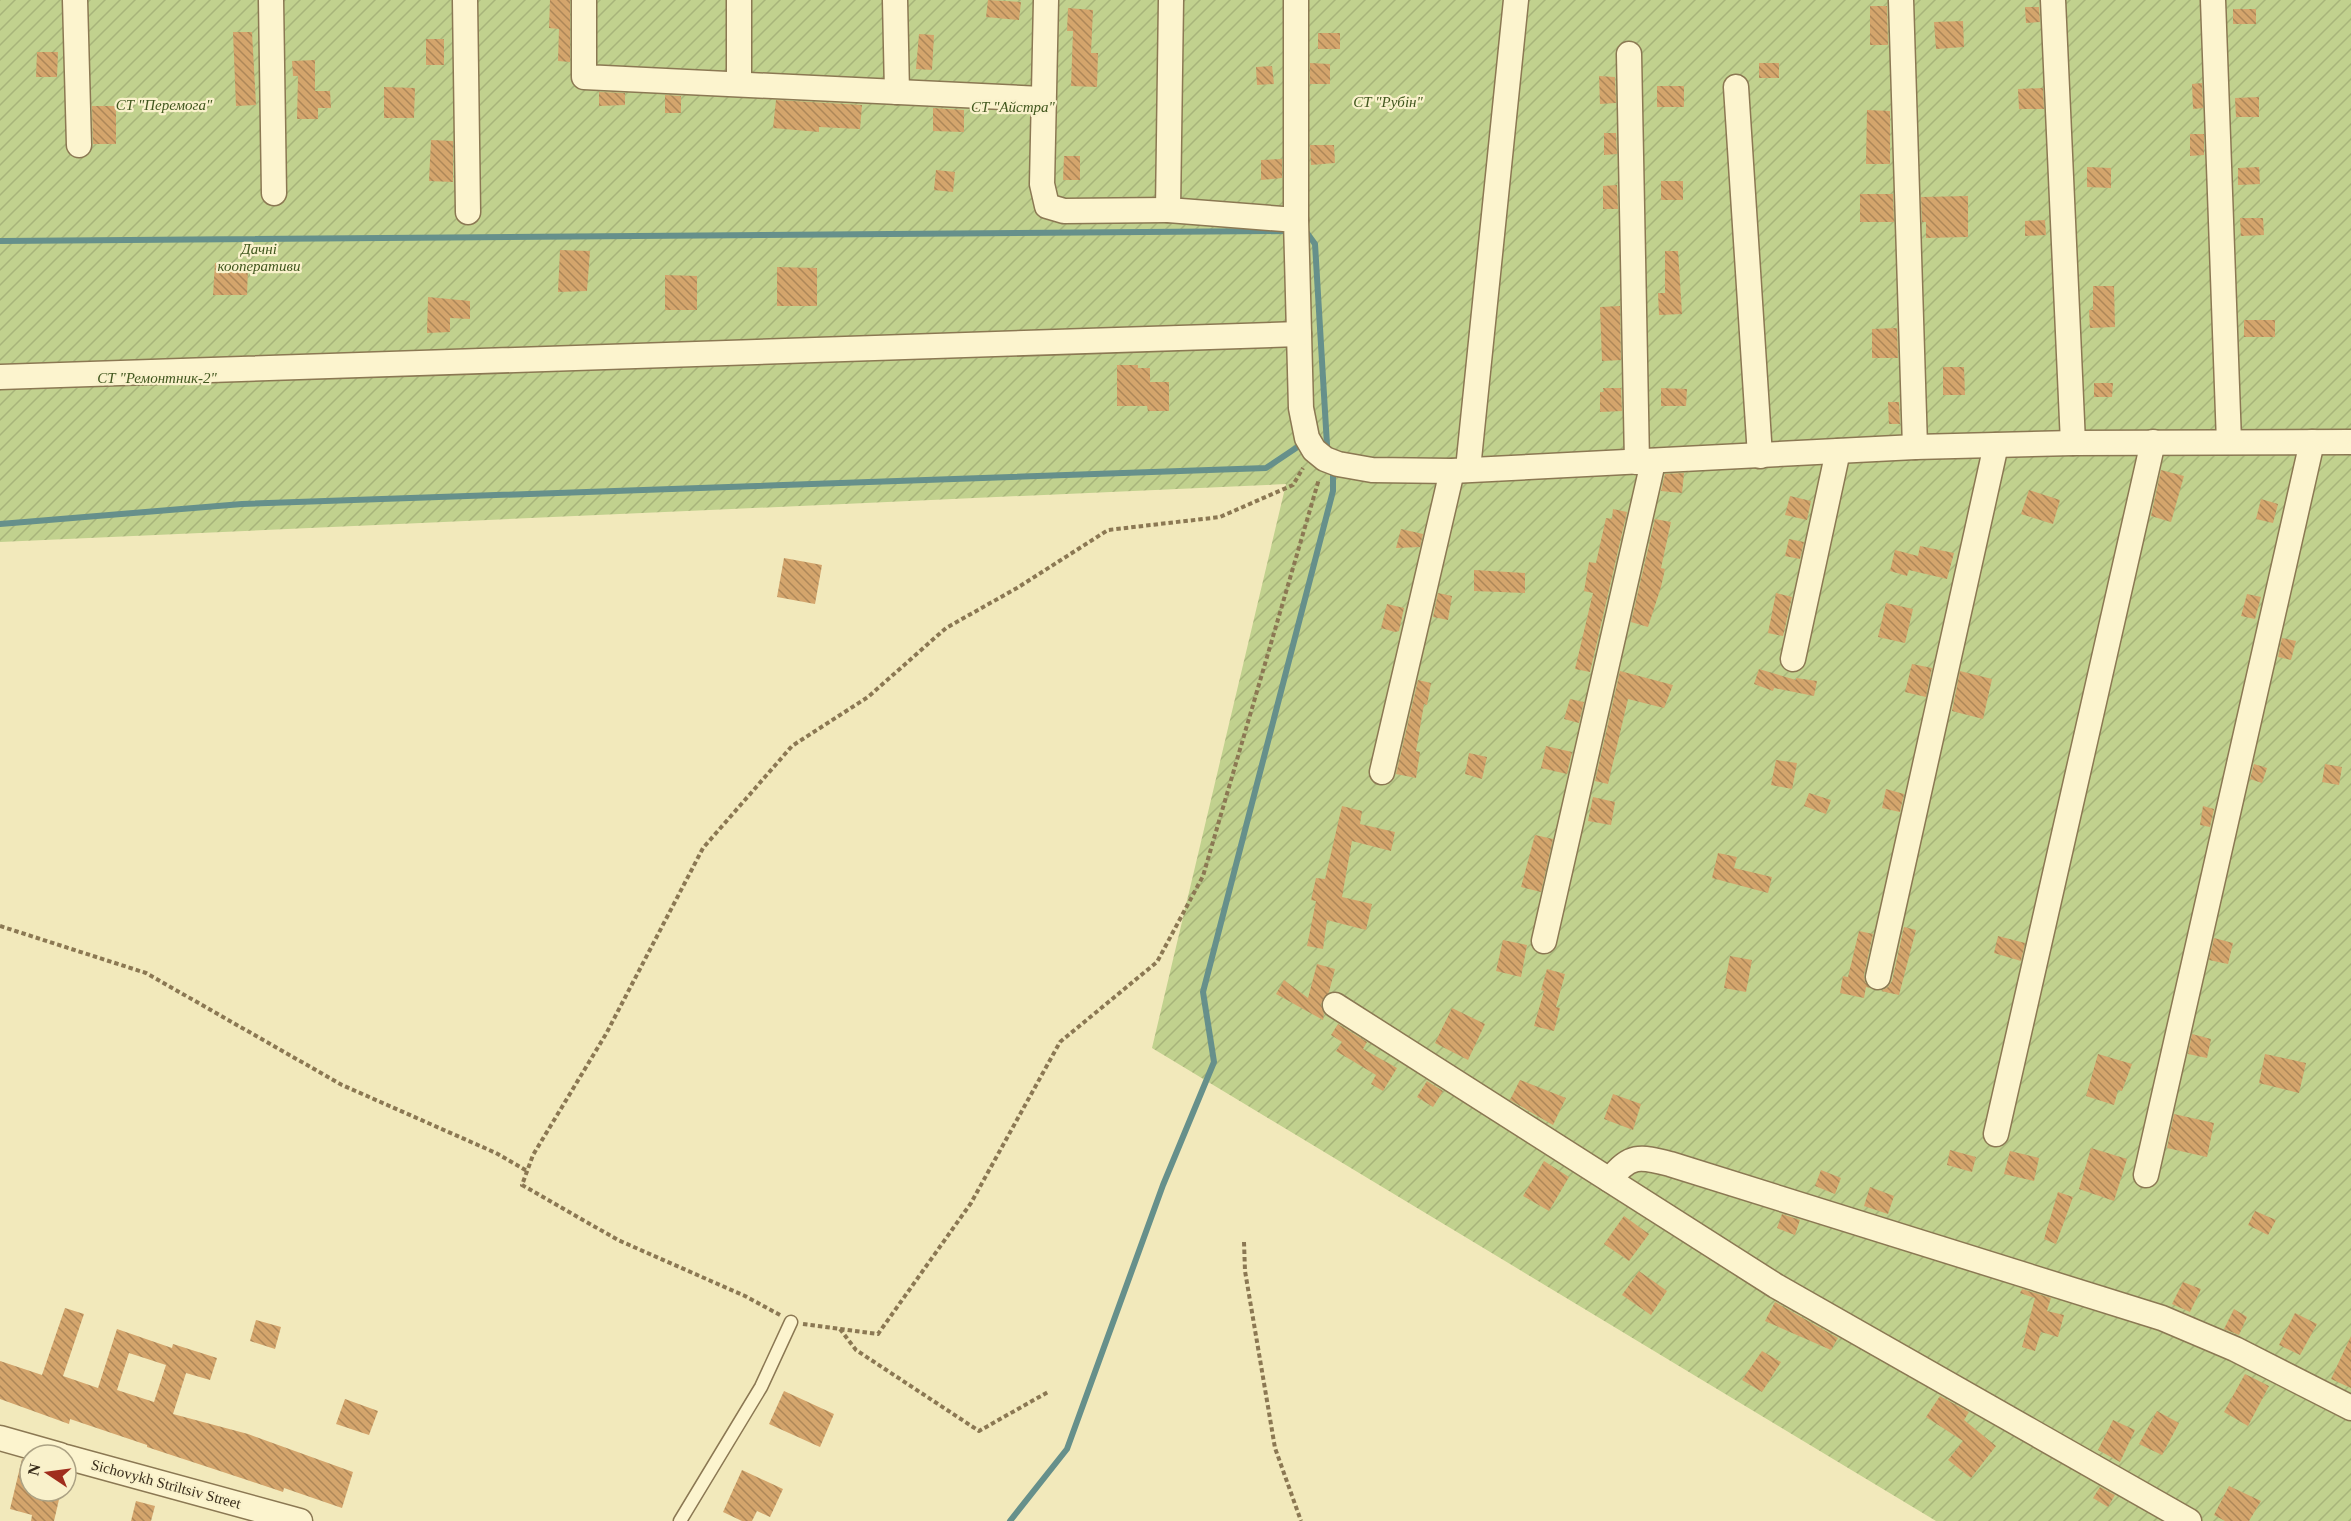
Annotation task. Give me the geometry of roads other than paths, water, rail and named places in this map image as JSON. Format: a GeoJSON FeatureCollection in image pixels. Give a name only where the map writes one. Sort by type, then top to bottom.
{"type":"FeatureCollection","features":[{"type":"Feature","properties":{"kind":"street"},"geometry":{"type":"LineString","coordinates":[[75,0],[79,145]]}},
{"type":"Feature","properties":{"kind":"street"},"geometry":{"type":"LineString","coordinates":[[272,0],[274,193]]}},
{"type":"Feature","properties":{"kind":"street"},"geometry":{"type":"LineString","coordinates":[[465,0],[468,212]]}},
{"type":"Feature","properties":{"kind":"street"},"geometry":{"type":"LineString","coordinates":[[584,0],[584,76],[1042,99]]}},
{"type":"Feature","properties":{"kind":"street"},"geometry":{"type":"LineString","coordinates":[[739,0],[739,84]]}},
{"type":"Feature","properties":{"kind":"street"},"geometry":{"type":"LineString","coordinates":[[895,0],[897,92]]}},
{"type":"Feature","properties":{"kind":"street"},"geometry":{"type":"LineString","coordinates":[[1046,0],[1042,99],[1042,184],[1047,206],[1064,211],[1168,210],[1296,220]]}},
{"type":"Feature","properties":{"kind":"street"},"geometry":{"type":"LineString","coordinates":[[1168,210],[1171,0]]}},
{"type":"Feature","properties":{"kind":"street"},"geometry":{"type":"LineString","coordinates":[[1296,0],[1296,220],[1303,423],[1307,438],[1320,454],[1372,470],[1460,470],[1915,447],[2153,442],[2351,442]]}},
{"type":"Feature","properties":{"kind":"street"},"geometry":{"type":"LineString","coordinates":[[1382,772],[1460,470],[1516,0]]}},
{"type":"Feature","properties":{"kind":"street"},"geometry":{"type":"LineString","coordinates":[[1901,0],[1915,447]]}},
{"type":"Feature","properties":{"kind":"street"},"geometry":{"type":"LineString","coordinates":[[2053,0],[2073,443]]}},
{"type":"Feature","properties":{"kind":"street"},"geometry":{"type":"LineString","coordinates":[[2213,0],[2229,442]]}},
{"type":"Feature","properties":{"kind":"street"},"geometry":{"type":"LineString","coordinates":[[1544,941],[1645,462],[1629,54]]}},
{"type":"Feature","properties":{"kind":"street"},"geometry":{"type":"LineString","coordinates":[[1736,87],[1760,456]]}},
{"type":"Feature","properties":{"kind":"street"},"geometry":{"type":"LineString","coordinates":[[0,377],[1299,334]]}},
{"type":"Feature","properties":{"kind":"street"},"geometry":{"type":"LineString","coordinates":[[1996,1134],[2153,442]]}},
{"type":"Feature","properties":{"kind":"street"},"geometry":{"type":"LineString","coordinates":[[2146,1175],[2312,442]]}},
{"type":"Feature","properties":{"kind":"street"},"geometry":{"type":"LineString","coordinates":[[1878,977],[1940,707],[1949,647],[1996,445]]}},
{"type":"Feature","properties":{"kind":"street"},"geometry":{"type":"LineString","coordinates":[[1793,659],[1838,451]]}},
{"type":"Feature","properties":{"kind":"street"},"geometry":{"type":"LineString","coordinates":[[1335,1005],[1776,1286],[2189,1521]]}},
{"type":"Feature","properties":{"kind":"street"},"geometry":{"type":"LineString","coordinates":[[1610,1180],[1619,1167],[1632,1159],[1645,1157],[1670,1164],[2162,1318],[2235,1349],[2351,1408]]}},
{"type":"Feature","properties":{"kind":"street"},"geometry":{"type":"LineString","coordinates":[[0,1438],[18,1443]]}},
{"type":"Feature","properties":{"kind":"street","name":"Sichovykh Striltsiv Street"},"geometry":{"type":"LineString","coordinates":[[78,1460],[300,1521]]}},
{"type":"Feature","properties":{"kind":"lane"},"geometry":{"type":"LineString","coordinates":[[680,1521],[760,1387],[791,1322]]}},
{"type":"Feature","properties":{"kind":"waterway"},"geometry":{"type":"LineString","coordinates":[[0,241],[1287,231]]}},
{"type":"Feature","properties":{"kind":"waterway"},"geometry":{"type":"LineString","coordinates":[[1307,233],[1315,244],[1327,445]]}},
{"type":"Feature","properties":{"kind":"waterway"},"geometry":{"type":"LineString","coordinates":[[0,524],[242,504],[1266,468],[1296,448]]}},
{"type":"Feature","properties":{"kind":"waterway"},"geometry":{"type":"LineString","coordinates":[[1010,1521],[1067,1449],[1163,1185],[1214,1062],[1203,992],[1333,491],[1333,476]]}},
{"type":"Feature","properties":{"kind":"park label","name":"СТ \"Рубін\""},"geometry":{"type":"Point","coordinates":[1388,102]}},
{"type":"Feature","properties":{"kind":"park label","name":"СТ \"Перемога\""},"geometry":{"type":"Point","coordinates":[164,105]}},
{"type":"Feature","properties":{"kind":"park label","name":"СТ \"Айстра\""},"geometry":{"type":"Point","coordinates":[1013,107]}},
{"type":"Feature","properties":{"kind":"park label","name":"Дачні кооперативи"},"geometry":{"type":"Point","coordinates":[259,258]}},
{"type":"Feature","properties":{"kind":"park label","name":"СТ \"Ремонтник-2\""},"geometry":{"type":"Point","coordinates":[157,378]}}]}
